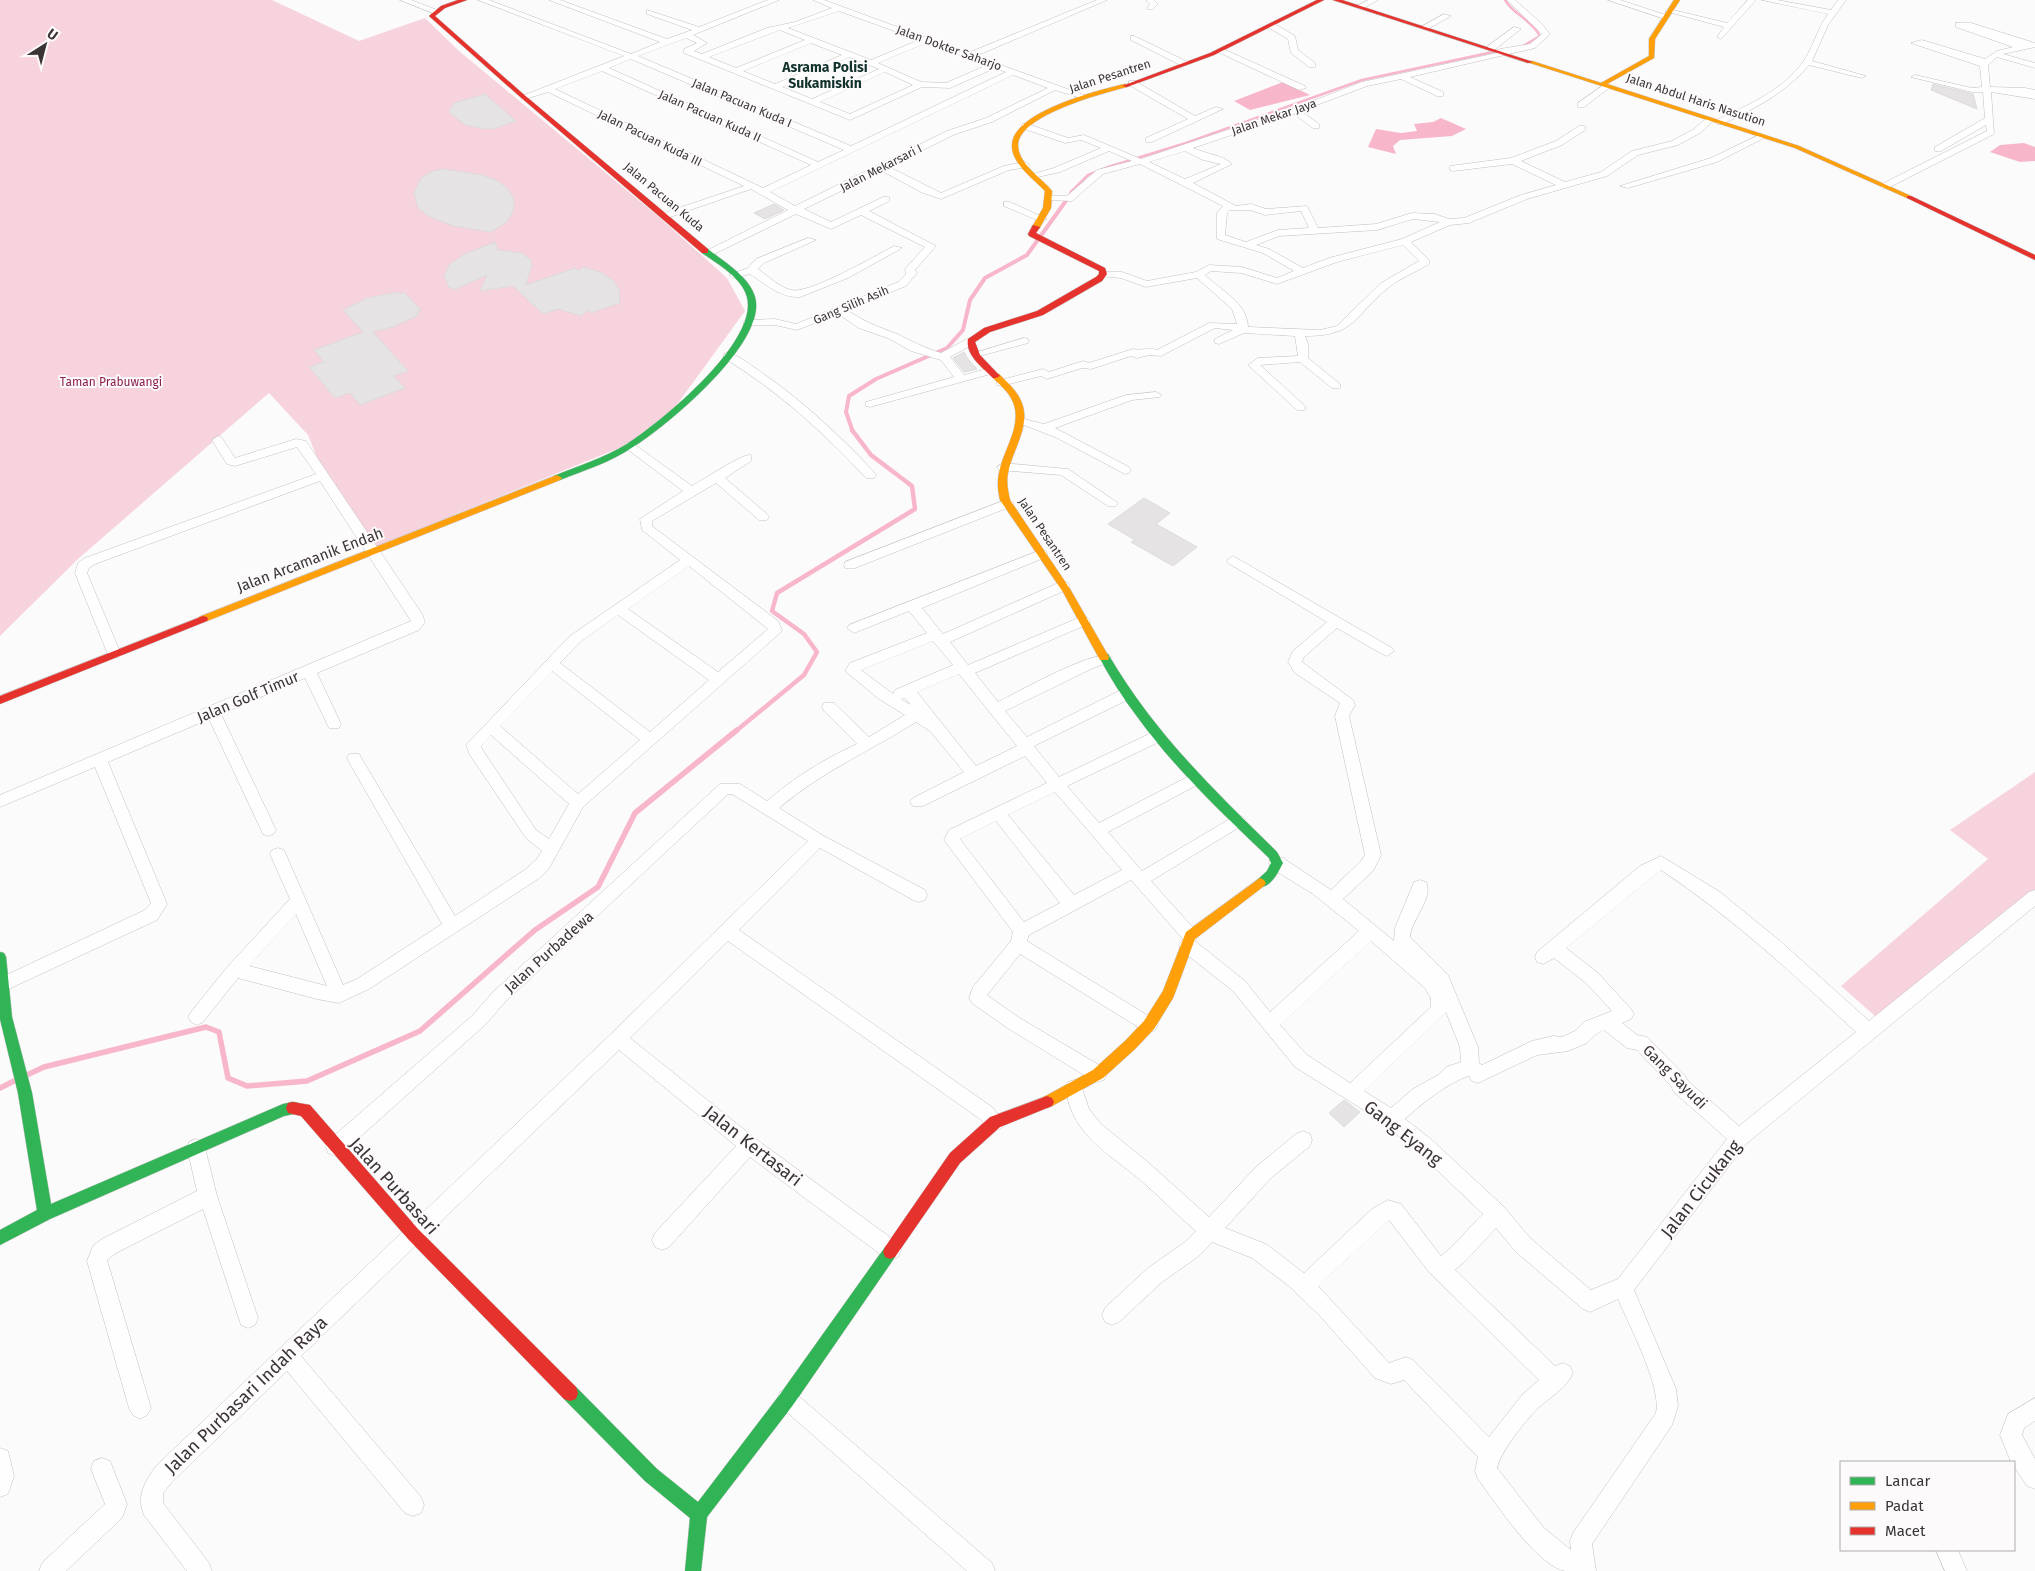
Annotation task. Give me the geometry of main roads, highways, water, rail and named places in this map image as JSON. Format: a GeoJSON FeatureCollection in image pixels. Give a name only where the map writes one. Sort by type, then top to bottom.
{"type":"FeatureCollection","features":[{"type":"Feature","properties":{"kind":"main road","name":"Jalan Pacuan Kuda"},"geometry":{"type":"LineString","coordinates":[[464,0],[436,11],[432,15],[525,98],[664,216],[713,252],[749,290],[753,306],[748,323],[728,356],[690,398],[631,446]]}},
{"type":"Feature","properties":{"kind":"main road","name":"Jalan Pesantren"},"geometry":{"type":"LineString","coordinates":[[699,1514],[787,1399],[955,1158],[995,1122],[1058,1098],[1098,1074],[1149,1025],[1168,994],[1189,941],[1270,874],[1277,863],[1273,855],[1156,737],[1124,694],[1064,586],[1037,555],[1003,493],[1003,467],[1020,420],[1019,405],[976,354],[971,346],[971,341],[987,330],[1040,313],[1099,279],[1103,274],[1102,270],[1052,243],[1034,237],[1032,234],[1059,198],[1049,191],[1018,155],[1015,142],[1017,134],[1025,126],[1081,98],[1132,83],[1221,50],[1321,0]]}},
{"type":"Feature","properties":{"kind":"main road","name":"Jalan Abdul Haris Nasution"},"geometry":{"type":"LineString","coordinates":[[1336,0],[1499,50],[1805,150],[1874,180],[2035,258]]}},
{"type":"Feature","properties":{"kind":"main road"},"geometry":{"type":"LineString","coordinates":[[1605,85],[1652,57],[1652,39],[1677,0]]}},
{"type":"Feature","properties":{"kind":"main road","name":"Jalan Arcamanik Endah"},"geometry":{"type":"LineString","coordinates":[[0,700],[374,552],[631,446]]}},
{"type":"Feature","properties":{"kind":"main road"},"geometry":{"type":"LineString","coordinates":[[0,957],[6,1017],[20,1066],[44,1214]]}},
{"type":"Feature","properties":{"kind":"main road","name":"Jalan Purbasari"},"geometry":{"type":"LineString","coordinates":[[0,1238],[44,1214],[283,1110],[295,1108],[305,1110],[412,1234],[651,1475],[699,1514]]}},
{"type":"Feature","properties":{"kind":"main road"},"geometry":{"type":"LineString","coordinates":[[693,1571],[699,1514]]}},
{"type":"Feature","properties":{"kind":"waterway"},"geometry":{"type":"LineString","coordinates":[[1505,0],[1513,10],[1537,30],[1540,36],[1523,46]]}},
{"type":"Feature","properties":{"kind":"waterway"},"geometry":{"type":"LineString","coordinates":[[1071,192],[1088,175],[1108,167],[1186,143],[1362,80],[1493,52]]}},
{"type":"Feature","properties":{"kind":"waterway"},"geometry":{"type":"LineString","coordinates":[[853,431],[846,412],[849,396],[876,379],[947,348],[963,330],[970,300],[985,278],[1027,255],[1073,191]]}},
{"type":"Feature","properties":{"kind":"waterway"},"geometry":{"type":"LineString","coordinates":[[736,731],[804,675],[817,652],[804,634],[772,611],[777,593],[915,509],[912,486],[871,455],[853,431]]}},
{"type":"Feature","properties":{"kind":"waterway"},"geometry":{"type":"LineString","coordinates":[[27,1075],[44,1067],[206,1027],[219,1032],[228,1078],[247,1086],[307,1081],[420,1031],[535,930],[598,887],[635,813],[737,730]]}},
{"type":"Feature","properties":{"kind":"waterway"},"geometry":{"type":"LineString","coordinates":[[0,1088],[14,1081]]}},
{"type":"Feature","properties":{"kind":"district","name":"Asrama Polisi Sukamiskin"},"geometry":{"type":"Point","coordinates":[825,76]}},
{"type":"Feature","properties":{"kind":"park label","name":"Taman Prabuwangi"},"geometry":{"type":"Point","coordinates":[111,382]}}]}
